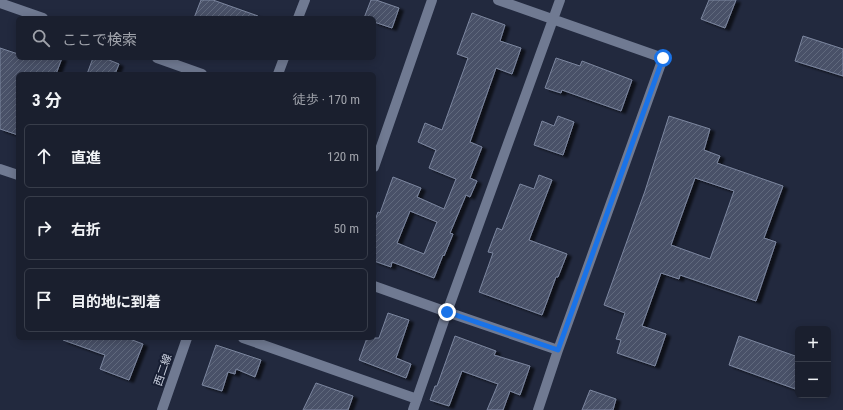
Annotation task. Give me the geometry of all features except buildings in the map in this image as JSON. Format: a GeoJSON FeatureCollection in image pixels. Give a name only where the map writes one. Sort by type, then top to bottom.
{"type":"FeatureCollection","features":[{"type":"Feature","properties":{"kind":"street"},"geometry":{"type":"LineString","coordinates":[[299,16],[305,0]]}},
{"type":"Feature","properties":{"kind":"street"},"geometry":{"type":"LineString","coordinates":[[376,161],[432,0]]}},
{"type":"Feature","properties":{"kind":"street"},"geometry":{"type":"LineString","coordinates":[[498,0],[663,58],[558,350],[538,410]]}},
{"type":"Feature","properties":{"kind":"street"},"geometry":{"type":"LineString","coordinates":[[413,410],[560,0]]}},
{"type":"Feature","properties":{"kind":"street"},"geometry":{"type":"LineString","coordinates":[[0,3],[37,16]]}},
{"type":"Feature","properties":{"kind":"street"},"geometry":{"type":"LineString","coordinates":[[162,60],[196,72]]}},
{"type":"Feature","properties":{"kind":"street"},"geometry":{"type":"LineString","coordinates":[[279,72],[283,60]]}},
{"type":"Feature","properties":{"kind":"street"},"geometry":{"type":"LineString","coordinates":[[0,169],[16,174]]}},
{"type":"Feature","properties":{"kind":"street"},"geometry":{"type":"LineString","coordinates":[[376,287],[558,350]]}},
{"type":"Feature","properties":{"kind":"street","name":"西二線"},"geometry":{"type":"LineString","coordinates":[[162,410],[186,340]]}},
{"type":"Feature","properties":{"kind":"street"},"geometry":{"type":"LineString","coordinates":[[249,340],[417,399]]}},
{"type":"Feature","properties":{"kind":"route"},"geometry":{"type":"LineString","coordinates":[[447,312],[558,350],[663,58]]}}]}
